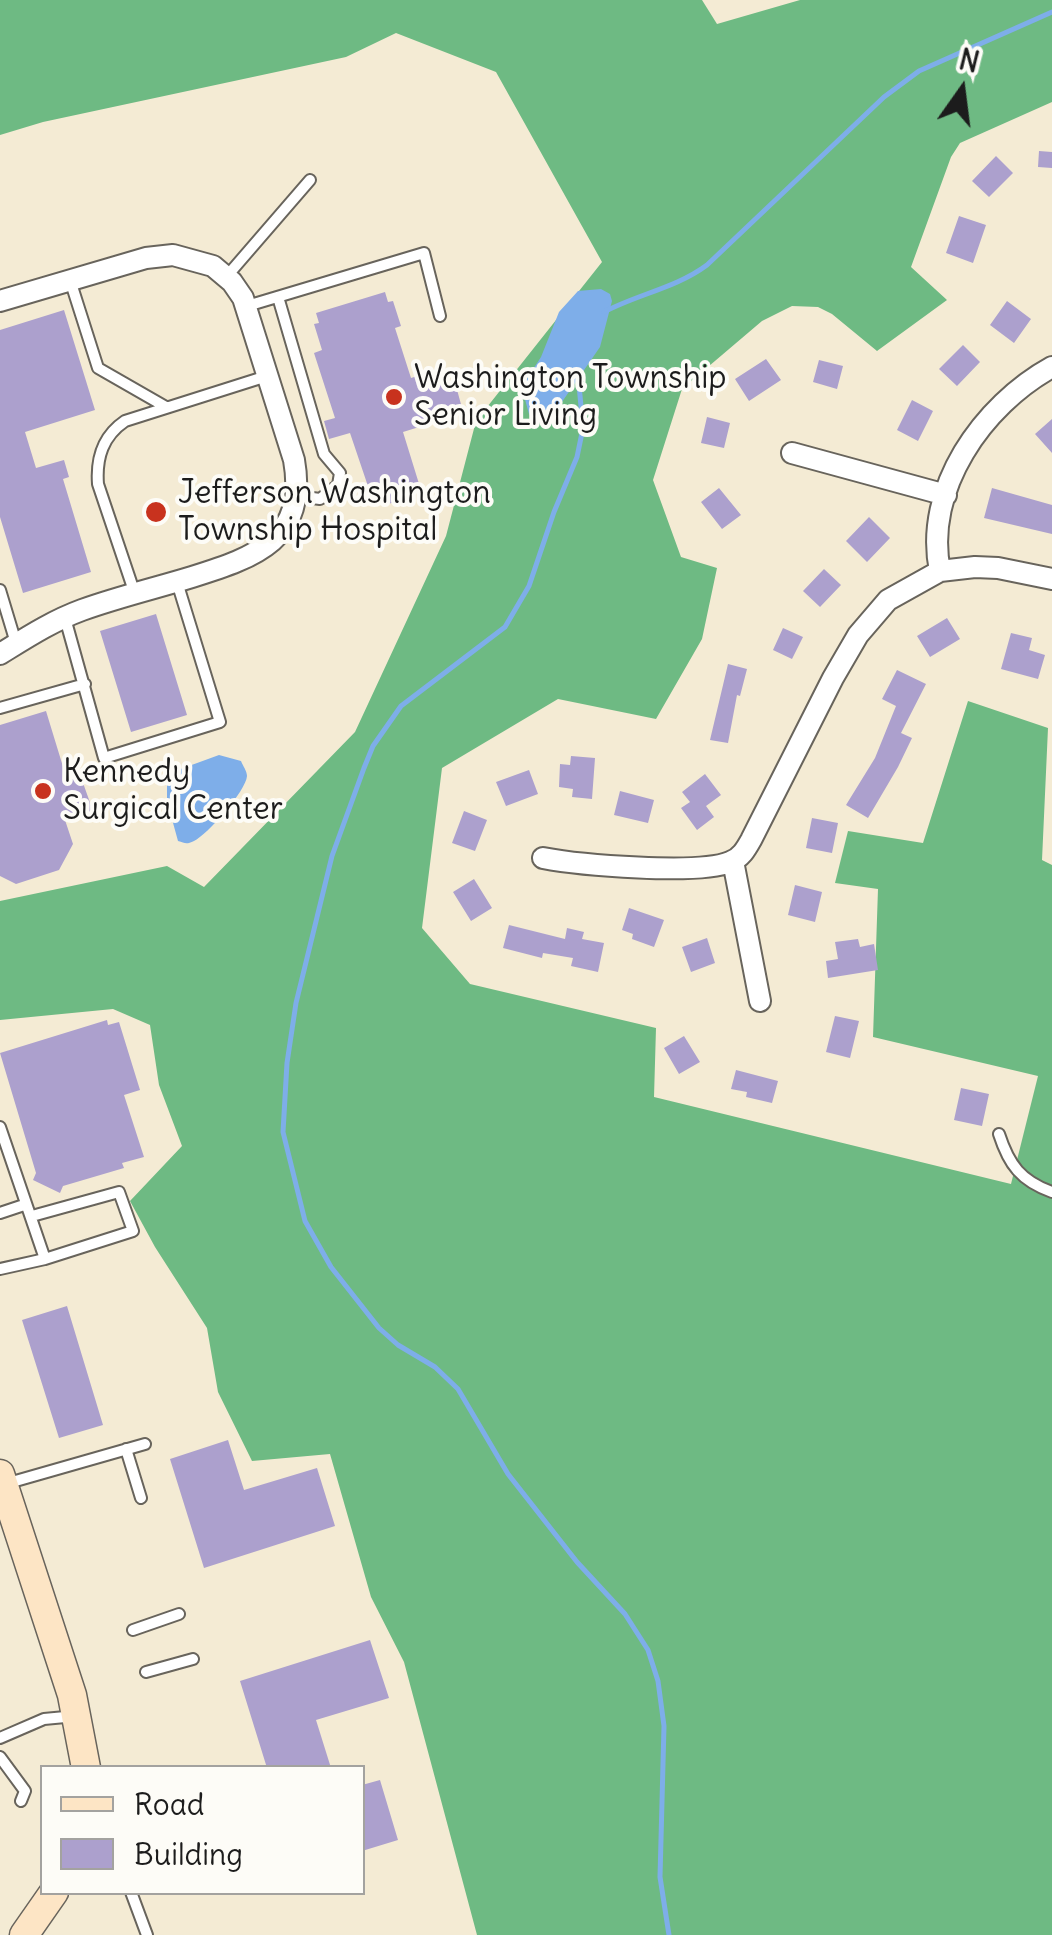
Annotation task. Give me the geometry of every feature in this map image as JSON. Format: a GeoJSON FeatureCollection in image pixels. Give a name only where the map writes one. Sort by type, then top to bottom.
{"type":"FeatureCollection","features":[{"type":"Feature","properties":{"kind":"main road"},"geometry":{"type":"LineString","coordinates":[[1,1481],[77,1716],[85,1765]]}},
{"type":"Feature","properties":{"kind":"main road"},"geometry":{"type":"LineString","coordinates":[[24,1935],[52,1895]]}},
{"type":"Feature","properties":{"kind":"street"},"geometry":{"type":"LineString","coordinates":[[0,301],[146,258],[173,255],[202,261],[227,276],[247,306],[294,460],[296,496],[286,526],[263,550],[234,564],[65,617],[8,649]]}},
{"type":"Feature","properties":{"kind":"street"},"geometry":{"type":"LineString","coordinates":[[940,571],[938,536],[946,495],[962,455],[1012,394],[1052,366]]}},
{"type":"Feature","properties":{"kind":"street"},"geometry":{"type":"LineString","coordinates":[[792,453],[946,495]]}},
{"type":"Feature","properties":{"kind":"street"},"geometry":{"type":"LineString","coordinates":[[543,858],[592,866],[712,866],[733,861],[751,840],[785,767],[858,635],[888,600],[940,571],[975,566],[1052,579]]}},
{"type":"Feature","properties":{"kind":"street"},"geometry":{"type":"LineString","coordinates":[[733,861],[760,1001]]}},
{"type":"Feature","properties":{"kind":"lane"},"geometry":{"type":"LineString","coordinates":[[227,276],[310,180]]}},
{"type":"Feature","properties":{"kind":"lane"},"geometry":{"type":"LineString","coordinates":[[247,306],[424,252],[440,316]]}},
{"type":"Feature","properties":{"kind":"lane"},"geometry":{"type":"LineString","coordinates":[[70,280],[98,368],[166,407]]}},
{"type":"Feature","properties":{"kind":"lane"},"geometry":{"type":"LineString","coordinates":[[278,297],[324,454],[340,473],[338,485],[320,498],[296,496]]}},
{"type":"Feature","properties":{"kind":"lane"},"geometry":{"type":"LineString","coordinates":[[135,594],[98,484],[97,470],[104,444],[125,421],[268,376]]}},
{"type":"Feature","properties":{"kind":"lane"},"geometry":{"type":"LineString","coordinates":[[65,617],[104,758],[220,722],[177,582]]}},
{"type":"Feature","properties":{"kind":"lane"},"geometry":{"type":"LineString","coordinates":[[0,590],[8,649]]}},
{"type":"Feature","properties":{"kind":"lane"},"geometry":{"type":"LineString","coordinates":[[0,708],[85,684]]}},
{"type":"Feature","properties":{"kind":"lane"},"geometry":{"type":"LineString","coordinates":[[0,1128],[45,1259]]}},
{"type":"Feature","properties":{"kind":"lane"},"geometry":{"type":"LineString","coordinates":[[999,1134],[1008,1161],[1017,1173],[1052,1192]]}},
{"type":"Feature","properties":{"kind":"lane"},"geometry":{"type":"LineString","coordinates":[[0,1213],[119,1192],[133,1231],[0,1269]]}},
{"type":"Feature","properties":{"kind":"lane"},"geometry":{"type":"LineString","coordinates":[[1,1481],[145,1444]]}},
{"type":"Feature","properties":{"kind":"lane"},"geometry":{"type":"LineString","coordinates":[[126,1449],[142,1498]]}},
{"type":"Feature","properties":{"kind":"lane"},"geometry":{"type":"LineString","coordinates":[[133,1630],[179,1614]]}},
{"type":"Feature","properties":{"kind":"lane"},"geometry":{"type":"LineString","coordinates":[[146,1672],[193,1659]]}},
{"type":"Feature","properties":{"kind":"lane"},"geometry":{"type":"LineString","coordinates":[[0,1738],[44,1718],[77,1716]]}},
{"type":"Feature","properties":{"kind":"lane"},"geometry":{"type":"LineString","coordinates":[[0,1757],[25,1792],[20,1801]]}},
{"type":"Feature","properties":{"kind":"lane"},"geometry":{"type":"LineString","coordinates":[[132,1895],[148,1935]]}},
{"type":"Feature","properties":{"kind":"green space"},"geometry":{"type":"Polygon","coordinates":[[[0,0],[702,0],[717,24],[800,0],[1052,0],[1052,102],[960,143],[951,157],[911,267],[947,300],[877,351],[832,314],[818,307],[792,306],[762,321],[682,389],[653,480],[681,557],[717,568],[702,639],[656,719],[558,699],[442,768],[422,928],[470,984],[656,1028],[654,1097],[1011,1184],[1038,1076],[873,1037],[878,889],[835,883],[848,831],[923,843],[968,701],[1048,728],[1042,860],[1052,865],[1052,1935],[477,1935],[404,1662],[371,1597],[330,1454],[252,1461],[218,1392],[207,1328],[130,1201],[182,1146],[159,1085],[150,1025],[113,1009],[0,1020],[0,901],[167,866],[204,887],[355,732],[446,536],[476,421],[602,262],[496,72],[396,33],[346,57],[43,122],[0,135],[0,0]]]}},
{"type":"Feature","properties":{"kind":"water"},"geometry":{"type":"Polygon","coordinates":[[[601,289],[610,294],[612,301],[600,347],[555,412],[548,420],[536,421],[529,414],[523,392],[559,312],[578,291],[601,289]]]}},
{"type":"Feature","properties":{"kind":"water"},"geometry":{"type":"Polygon","coordinates":[[[219,755],[241,761],[247,774],[245,783],[225,812],[200,837],[189,843],[178,841],[167,801],[167,774],[219,755]]]}},
{"type":"Feature","properties":{"kind":"building"},"geometry":{"type":"Polygon","coordinates":[[[1039,151],[1052,152],[1052,168],[1038,167],[1039,151]]]}},
{"type":"Feature","properties":{"kind":"building"},"geometry":{"type":"Polygon","coordinates":[[[996,156],[1013,173],[989,197],[972,181],[996,156]]]}},
{"type":"Feature","properties":{"kind":"building"},"geometry":{"type":"Polygon","coordinates":[[[959,216],[986,225],[973,263],[946,253],[959,216]]]}},
{"type":"Feature","properties":{"kind":"building","name":"Washington Township Senior Living"},"geometry":{"type":"Polygon","coordinates":[[[385,292],[388,302],[393,301],[401,326],[395,328],[411,378],[443,368],[449,388],[456,386],[462,408],[456,410],[458,415],[403,432],[420,487],[402,492],[404,499],[382,506],[380,499],[373,501],[350,433],[329,439],[324,421],[335,418],[314,353],[322,350],[314,324],[319,323],[316,313],[385,292]]]}},
{"type":"Feature","properties":{"kind":"building"},"geometry":{"type":"Polygon","coordinates":[[[1007,301],[1031,319],[1014,343],[990,325],[1007,301]]]}},
{"type":"Feature","properties":{"kind":"building"},"geometry":{"type":"Polygon","coordinates":[[[64,310],[95,410],[25,432],[36,468],[64,460],[69,477],[63,479],[91,572],[23,593],[0,517],[0,330],[64,310]]]}},
{"type":"Feature","properties":{"kind":"building"},"geometry":{"type":"Polygon","coordinates":[[[963,345],[980,362],[957,386],[939,369],[963,345]]]}},
{"type":"Feature","properties":{"kind":"building"},"geometry":{"type":"Polygon","coordinates":[[[766,359],[781,380],[749,401],[735,379],[766,359]]]}},
{"type":"Feature","properties":{"kind":"building"},"geometry":{"type":"Polygon","coordinates":[[[819,360],[843,366],[837,389],[813,382],[819,360]]]}},
{"type":"Feature","properties":{"kind":"building"},"geometry":{"type":"Polygon","coordinates":[[[912,400],[933,411],[918,441],[897,430],[912,400]]]}},
{"type":"Feature","properties":{"kind":"building"},"geometry":{"type":"Polygon","coordinates":[[[707,417],[730,423],[724,448],[701,443],[707,417]]]}},
{"type":"Feature","properties":{"kind":"building"},"geometry":{"type":"Polygon","coordinates":[[[1052,419],[1052,453],[1035,434],[1052,419]]]}},
{"type":"Feature","properties":{"kind":"building"},"geometry":{"type":"Polygon","coordinates":[[[719,488],[741,515],[722,529],[701,502],[719,488]]]}},
{"type":"Feature","properties":{"kind":"building"},"geometry":{"type":"Polygon","coordinates":[[[992,488],[1052,505],[1052,534],[984,518],[992,488]]]}},
{"type":"Feature","properties":{"kind":"building"},"geometry":{"type":"Polygon","coordinates":[[[869,517],[890,538],[867,562],[846,541],[869,517]]]}},
{"type":"Feature","properties":{"kind":"building"},"geometry":{"type":"Polygon","coordinates":[[[824,569],[841,585],[820,607],[803,591],[824,569]]]}},
{"type":"Feature","properties":{"kind":"building"},"geometry":{"type":"Polygon","coordinates":[[[156,614],[187,715],[131,732],[100,631],[156,614]]]}},
{"type":"Feature","properties":{"kind":"building"},"geometry":{"type":"Polygon","coordinates":[[[947,618],[960,639],[930,657],[917,636],[947,618]]]}},
{"type":"Feature","properties":{"kind":"building"},"geometry":{"type":"Polygon","coordinates":[[[783,628],[803,637],[792,659],[773,650],[783,628]]]}},
{"type":"Feature","properties":{"kind":"building"},"geometry":{"type":"Polygon","coordinates":[[[1011,633],[1032,638],[1029,650],[1045,655],[1038,679],[1001,669],[1011,633]]]}},
{"type":"Feature","properties":{"kind":"building"},"geometry":{"type":"Polygon","coordinates":[[[728,664],[747,669],[740,696],[737,695],[728,743],[710,740],[728,664]]]}},
{"type":"Feature","properties":{"kind":"building"},"geometry":{"type":"Polygon","coordinates":[[[897,670],[926,684],[901,733],[912,738],[868,818],[846,805],[875,758],[896,706],[882,699],[897,670]]]}},
{"type":"Feature","properties":{"kind":"building","name":"Kennedy Surgical Center"},"geometry":{"type":"Polygon","coordinates":[[[46,711],[64,770],[77,766],[93,811],[65,820],[73,844],[59,870],[16,884],[0,876],[0,725],[46,711]]]}},
{"type":"Feature","properties":{"kind":"building"},"geometry":{"type":"Polygon","coordinates":[[[571,756],[595,758],[592,799],[572,797],[573,789],[559,787],[560,764],[570,765],[571,756]]]}},
{"type":"Feature","properties":{"kind":"building"},"geometry":{"type":"Polygon","coordinates":[[[529,770],[538,794],[506,806],[496,782],[529,770]]]}},
{"type":"Feature","properties":{"kind":"building"},"geometry":{"type":"Polygon","coordinates":[[[705,774],[721,795],[706,806],[714,817],[697,830],[681,808],[690,802],[682,792],[705,774]]]}},
{"type":"Feature","properties":{"kind":"building"},"geometry":{"type":"Polygon","coordinates":[[[620,791],[654,800],[648,823],[614,815],[620,791]]]}},
{"type":"Feature","properties":{"kind":"building"},"geometry":{"type":"Polygon","coordinates":[[[464,811],[487,820],[475,851],[452,843],[464,811]]]}},
{"type":"Feature","properties":{"kind":"building"},"geometry":{"type":"Polygon","coordinates":[[[812,818],[838,823],[832,853],[806,848],[812,818]]]}},
{"type":"Feature","properties":{"kind":"building"},"geometry":{"type":"Polygon","coordinates":[[[474,879],[492,908],[471,921],[453,892],[474,879]]]}},
{"type":"Feature","properties":{"kind":"building"},"geometry":{"type":"Polygon","coordinates":[[[795,885],[822,892],[815,922],[788,915],[795,885]]]}},
{"type":"Feature","properties":{"kind":"building"},"geometry":{"type":"Polygon","coordinates":[[[629,908],[664,920],[654,947],[632,939],[633,934],[622,930],[629,908]]]}},
{"type":"Feature","properties":{"kind":"building"},"geometry":{"type":"Polygon","coordinates":[[[509,925],[565,939],[567,928],[584,932],[582,939],[604,943],[598,972],[571,966],[573,958],[543,953],[542,958],[503,948],[509,925]]]}},
{"type":"Feature","properties":{"kind":"building"},"geometry":{"type":"Polygon","coordinates":[[[707,938],[715,963],[691,972],[682,947],[707,938]]]}},
{"type":"Feature","properties":{"kind":"building"},"geometry":{"type":"Polygon","coordinates":[[[858,939],[860,947],[874,944],[878,970],[828,978],[826,961],[838,959],[835,942],[858,939]]]}},
{"type":"Feature","properties":{"kind":"building"},"geometry":{"type":"Polygon","coordinates":[[[835,1016],[859,1021],[850,1058],[826,1052],[835,1016]]]}},
{"type":"Feature","properties":{"kind":"building"},"geometry":{"type":"Polygon","coordinates":[[[107,1020],[108,1025],[119,1022],[140,1090],[124,1095],[144,1157],[122,1163],[124,1168],[63,1186],[60,1193],[33,1180],[36,1173],[0,1053],[107,1020]]]}},
{"type":"Feature","properties":{"kind":"building"},"geometry":{"type":"Polygon","coordinates":[[[684,1036],[700,1062],[679,1074],[664,1048],[684,1036]]]}},
{"type":"Feature","properties":{"kind":"building"},"geometry":{"type":"Polygon","coordinates":[[[736,1070],[778,1081],[772,1103],[731,1089],[736,1070]]]}},
{"type":"Feature","properties":{"kind":"building"},"geometry":{"type":"Polygon","coordinates":[[[961,1088],[989,1094],[982,1126],[954,1120],[961,1088]]]}},
{"type":"Feature","properties":{"kind":"building"},"geometry":{"type":"Polygon","coordinates":[[[67,1306],[103,1425],[59,1438],[22,1320],[67,1306]]]}},
{"type":"Feature","properties":{"kind":"building"},"geometry":{"type":"Polygon","coordinates":[[[228,1440],[244,1490],[317,1468],[335,1526],[204,1568],[170,1459],[228,1440]]]}},
{"type":"Feature","properties":{"kind":"building"},"geometry":{"type":"Polygon","coordinates":[[[370,1640],[389,1698],[316,1720],[330,1765],[266,1765],[240,1681],[370,1640]]]}},
{"type":"Feature","properties":{"kind":"building"},"geometry":{"type":"Polygon","coordinates":[[[380,1780],[398,1840],[365,1850],[365,1784],[380,1780]]]}},
{"type":"Feature","properties":{"kind":"waterway"},"geometry":{"type":"LineString","coordinates":[[604,312],[683,280],[707,265],[884,97],[919,71],[1052,12]]}},
{"type":"Feature","properties":{"kind":"waterway"},"geometry":{"type":"LineString","coordinates":[[578,374],[583,428],[577,457],[529,586],[505,627],[401,706],[373,746],[364,768],[332,856],[296,1003],[283,1132],[305,1221],[331,1267],[379,1328],[398,1345],[435,1367],[458,1389],[508,1474],[577,1562],[625,1614],[648,1650],[658,1681],[664,1726],[660,1877],[669,1935]]}},
{"type":"Feature","properties":{"kind":"place","name":"Washington Township Senior Living"},"geometry":{"type":"Point","coordinates":[394,397]}},
{"type":"Feature","properties":{"kind":"place","name":"Jefferson Washington Township Hospital"},"geometry":{"type":"Point","coordinates":[156,512]}},
{"type":"Feature","properties":{"kind":"place","name":"Kennedy Surgical Center"},"geometry":{"type":"Point","coordinates":[43,791]}}]}
